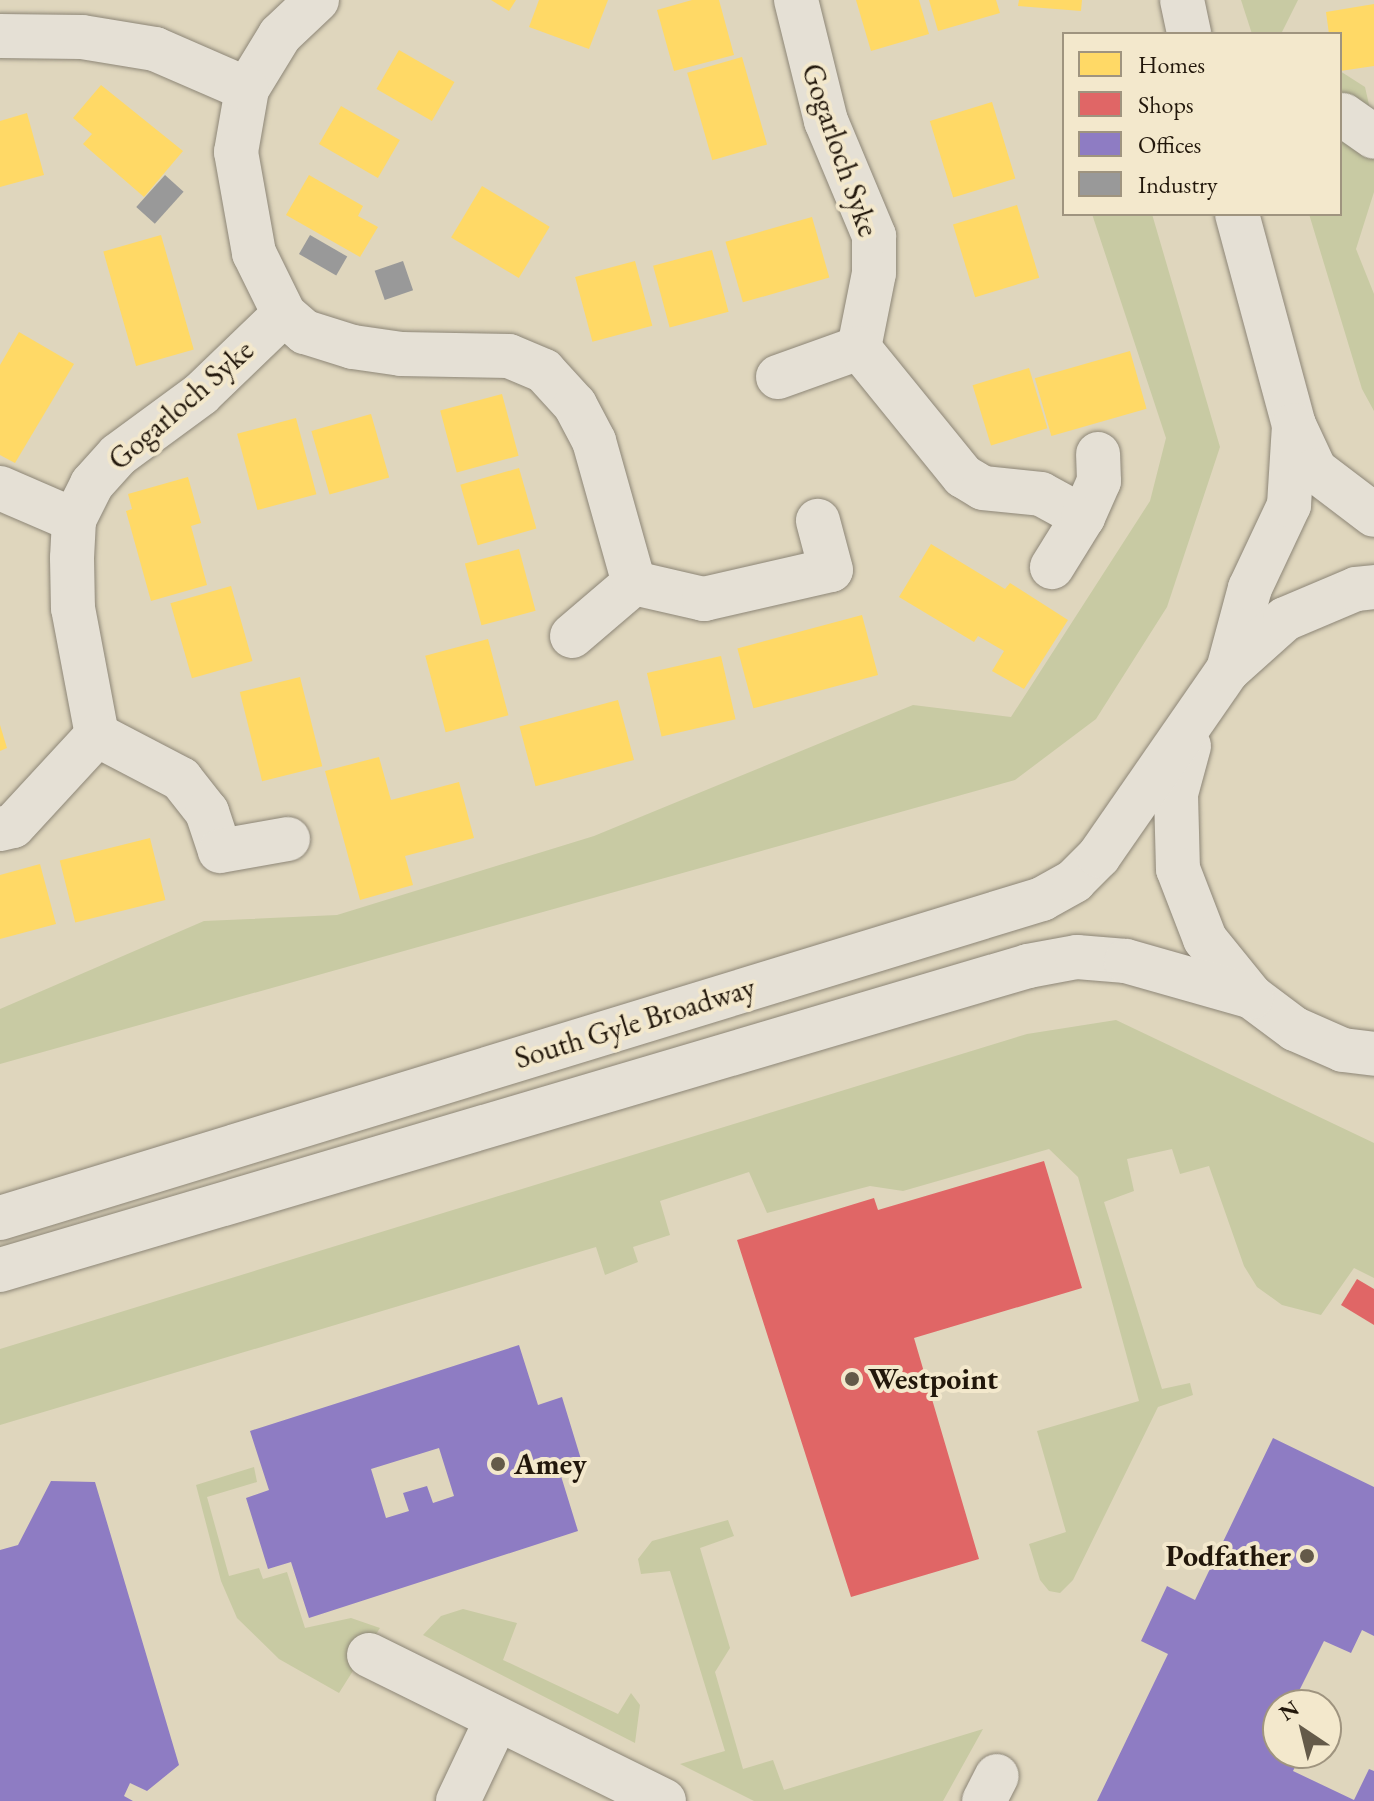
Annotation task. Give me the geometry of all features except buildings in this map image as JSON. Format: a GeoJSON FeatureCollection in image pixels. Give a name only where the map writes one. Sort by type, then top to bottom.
{"type":"FeatureCollection","features":[{"type":"Feature","properties":{"kind":"street"},"geometry":{"type":"LineString","coordinates":[[317,0],[280,35],[247,89],[236,152],[242,202],[254,253],[284,314],[305,332],[353,347],[401,354],[509,356],[544,371],[575,405],[594,441],[634,583]]}},
{"type":"Feature","properties":{"kind":"street","name":"Gogarloch Syke"},"geometry":{"type":"LineString","coordinates":[[796,0],[826,121],[874,236],[874,273],[859,348]]}},
{"type":"Feature","properties":{"kind":"street"},"geometry":{"type":"LineString","coordinates":[[1182,0],[1189,32]]}},
{"type":"Feature","properties":{"kind":"street"},"geometry":{"type":"LineString","coordinates":[[0,36],[82,37],[155,49],[247,89]]}},
{"type":"Feature","properties":{"kind":"street"},"geometry":{"type":"LineString","coordinates":[[1238,216],[1294,425],[1315,470],[1374,515]]}},
{"type":"Feature","properties":{"kind":"street","name":"Gogarloch Syke"},"geometry":{"type":"LineString","coordinates":[[97,735],[73,608],[74,520],[92,484],[118,455],[201,394],[284,314]]}},
{"type":"Feature","properties":{"kind":"street"},"geometry":{"type":"LineString","coordinates":[[778,377],[859,348],[963,476],[983,488],[1019,488],[1041,494],[1083,517]]}},
{"type":"Feature","properties":{"kind":"street"},"geometry":{"type":"LineString","coordinates":[[1228,670],[1250,588],[1289,505],[1294,425]]}},
{"type":"Feature","properties":{"kind":"street"},"geometry":{"type":"LineString","coordinates":[[1052,567],[1083,517],[1099,481],[1098,454]]}},
{"type":"Feature","properties":{"kind":"street"},"geometry":{"type":"LineString","coordinates":[[0,488],[74,520]]}},
{"type":"Feature","properties":{"kind":"street"},"geometry":{"type":"LineString","coordinates":[[634,583],[704,599],[831,570],[818,521]]}},
{"type":"Feature","properties":{"kind":"street"},"geometry":{"type":"LineString","coordinates":[[572,636],[634,583]]}},
{"type":"Feature","properties":{"kind":"street","name":"South Gyle Broadway"},"geometry":{"type":"LineString","coordinates":[[0,1218],[1042,899],[1074,881],[1099,856],[1196,721],[1228,670],[1285,619],[1356,589],[1374,587]]}},
{"type":"Feature","properties":{"kind":"street","name":"South Gyle Broadway"},"geometry":{"type":"LineString","coordinates":[[1196,721],[1176,794],[1178,869],[1205,939],[1252,997],[1295,1029],[1364,1059]]}},
{"type":"Feature","properties":{"kind":"street"},"geometry":{"type":"LineString","coordinates":[[0,829],[13,826],[97,735],[181,779],[207,812],[220,851],[288,839]]}},
{"type":"Feature","properties":{"kind":"street","name":"South Gyle Broadway"},"geometry":{"type":"LineString","coordinates":[[0,1270],[1028,966],[1077,957],[1126,961],[1252,997]]}},
{"type":"Feature","properties":{"kind":"street"},"geometry":{"type":"LineString","coordinates":[[369,1655],[664,1801]]}},
{"type":"Feature","properties":{"kind":"street"},"geometry":{"type":"LineString","coordinates":[[458,1801],[497,1719]]}},
{"type":"Feature","properties":{"kind":"green space"},"geometry":{"type":"Polygon","coordinates":[[[1241,0],[1298,0],[1282,32],[1251,32],[1241,0]]]}},
{"type":"Feature","properties":{"kind":"green space"},"geometry":{"type":"Polygon","coordinates":[[[1342,72],[1365,87],[1374,127],[1374,192],[1356,249],[1374,294],[1374,411],[1362,389],[1310,216],[1342,216],[1342,72]]]}},
{"type":"Feature","properties":{"kind":"green space"},"geometry":{"type":"Polygon","coordinates":[[[1093,216],[1153,216],[1220,447],[1167,607],[1096,719],[1015,780],[0,1064],[0,1009],[204,921],[337,915],[594,836],[913,705],[1011,717],[1150,501],[1166,438],[1093,216]]]}},
{"type":"Feature","properties":{"kind":"green space"},"geometry":{"type":"Polygon","coordinates":[[[1116,1020],[1374,1143],[1374,1278],[1354,1268],[1321,1315],[1282,1305],[1257,1287],[1244,1266],[1209,1166],[1180,1174],[1172,1149],[1127,1159],[1134,1191],[1104,1202],[1162,1389],[1190,1383],[1193,1395],[1158,1407],[1073,1580],[1060,1593],[1049,1591],[1040,1580],[1029,1544],[1066,1532],[1037,1431],[1139,1401],[1078,1177],[1049,1149],[903,1191],[870,1186],[767,1213],[749,1172],[660,1201],[670,1235],[633,1247],[638,1262],[605,1275],[596,1247],[0,1425],[0,1349],[1027,1034],[1116,1020]]]}},
{"type":"Feature","properties":{"kind":"green space"},"geometry":{"type":"Polygon","coordinates":[[[254,1467],[257,1482],[207,1497],[229,1576],[259,1568],[263,1579],[287,1572],[305,1628],[351,1618],[380,1628],[339,1693],[279,1659],[237,1618],[221,1581],[196,1485],[254,1467]]]}},
{"type":"Feature","properties":{"kind":"green space"},"geometry":{"type":"Polygon","coordinates":[[[728,1520],[734,1536],[700,1548],[730,1648],[715,1672],[743,1769],[773,1760],[784,1790],[983,1729],[943,1801],[754,1801],[680,1764],[725,1751],[670,1571],[641,1574],[638,1559],[652,1541],[728,1520]]]}},
{"type":"Feature","properties":{"kind":"green space"},"geometry":{"type":"Polygon","coordinates":[[[463,1609],[517,1623],[503,1660],[618,1714],[631,1693],[640,1705],[635,1743],[423,1635],[441,1616],[463,1609]]]}},
{"type":"Feature","properties":{"kind":"place","name":"Westpoint"},"geometry":{"type":"Point","coordinates":[852,1379]}},
{"type":"Feature","properties":{"kind":"place","name":"Amey"},"geometry":{"type":"Point","coordinates":[498,1464]}},
{"type":"Feature","properties":{"kind":"place","name":"Podfather"},"geometry":{"type":"Point","coordinates":[1307,1556]}}]}
